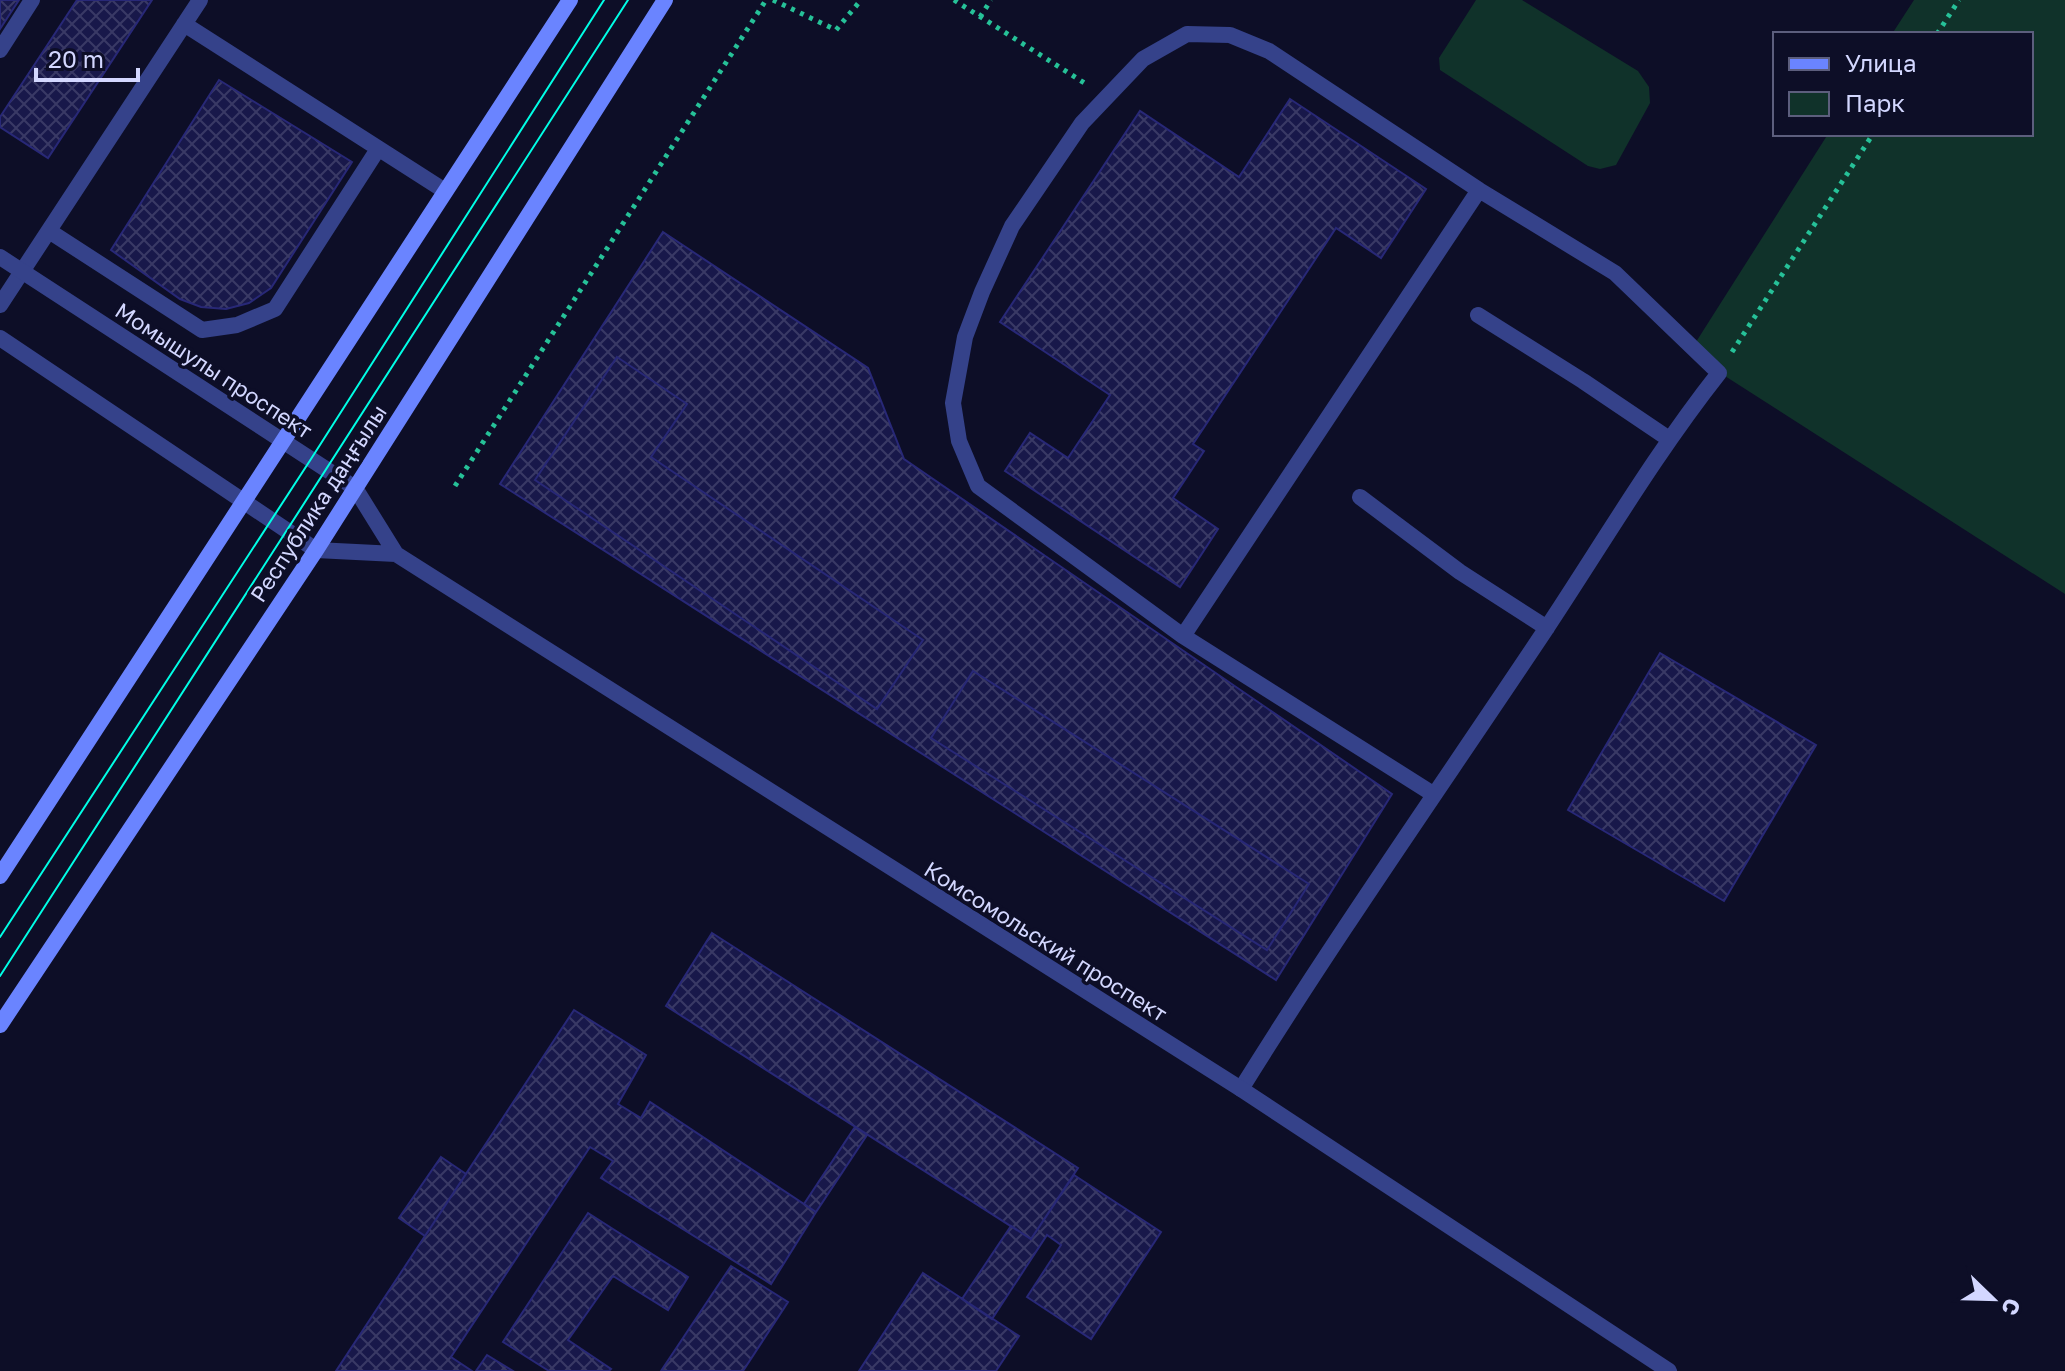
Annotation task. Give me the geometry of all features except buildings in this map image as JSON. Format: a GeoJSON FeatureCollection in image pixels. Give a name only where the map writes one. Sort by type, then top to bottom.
{"type":"FeatureCollection","features":[{"type":"Feature","properties":{"kind":"main road"},"geometry":{"type":"LineString","coordinates":[[0,876],[570,0]]}},
{"type":"Feature","properties":{"kind":"main road","name":"Республика даңғылы"},"geometry":{"type":"LineString","coordinates":[[0,1025],[316,550],[665,0]]}},
{"type":"Feature","properties":{"kind":"street"},"geometry":{"type":"LineString","coordinates":[[0,50],[32,0]]}},
{"type":"Feature","properties":{"kind":"street"},"geometry":{"type":"LineString","coordinates":[[0,305],[200,0]]}},
{"type":"Feature","properties":{"kind":"street"},"geometry":{"type":"LineString","coordinates":[[184,24],[445,191]]}},
{"type":"Feature","properties":{"kind":"street"},"geometry":{"type":"LineString","coordinates":[[1241,1089],[1289,1011],[1547,628],[1669,439],[1719,373],[1615,273],[1479,190],[1269,51],[1230,35],[1187,34],[1143,59],[1082,123],[1012,226],[996,257],[965,337],[953,403],[959,441],[978,486],[1183,636],[1433,794]]}},
{"type":"Feature","properties":{"kind":"street"},"geometry":{"type":"LineString","coordinates":[[49,231],[202,330],[237,325],[275,309],[378,149]]}},
{"type":"Feature","properties":{"kind":"street"},"geometry":{"type":"LineString","coordinates":[[1183,636],[1479,190]]}},
{"type":"Feature","properties":{"kind":"street","name":"Момышулы проспект"},"geometry":{"type":"LineString","coordinates":[[0,257],[355,488],[396,554]]}},
{"type":"Feature","properties":{"kind":"street"},"geometry":{"type":"LineString","coordinates":[[1478,315],[1669,439]]}},
{"type":"Feature","properties":{"kind":"street"},"geometry":{"type":"LineString","coordinates":[[0,338],[316,550],[396,554]]}},
{"type":"Feature","properties":{"kind":"street"},"geometry":{"type":"LineString","coordinates":[[1360,497],[1460,572],[1547,628]]}},
{"type":"Feature","properties":{"kind":"street","name":"Комсомольский проспект"},"geometry":{"type":"LineString","coordinates":[[396,554],[1241,1089],[1669,1371]]}},
{"type":"Feature","properties":{"kind":"path"},"geometry":{"type":"LineString","coordinates":[[455,486],[766,0]]}},
{"type":"Feature","properties":{"kind":"path"},"geometry":{"type":"LineString","coordinates":[[773,0],[836,30],[861,0]]}},
{"type":"Feature","properties":{"kind":"path"},"geometry":{"type":"LineString","coordinates":[[954,0],[1107,98]]}},
{"type":"Feature","properties":{"kind":"path"},"geometry":{"type":"LineString","coordinates":[[980,17],[991,0]]}},
{"type":"Feature","properties":{"kind":"path"},"geometry":{"type":"LineString","coordinates":[[1938,32],[1959,0]]}},
{"type":"Feature","properties":{"kind":"path"},"geometry":{"type":"LineString","coordinates":[[1719,373],[1872,136]]}},
{"type":"Feature","properties":{"kind":"green space"},"geometry":{"type":"Polygon","coordinates":[[[1476,0],[1522,0],[1638,71],[1649,87],[1650,103],[1616,165],[1600,169],[1588,166],[1440,70],[1439,58],[1476,0]]]}},
{"type":"Feature","properties":{"kind":"green space"},"geometry":{"type":"Polygon","coordinates":[[[1914,0],[2065,0],[2065,594],[1689,353],[1827,136],[2033,136],[2033,32],[1893,32],[1914,0]]]}},
{"type":"Feature","properties":{"kind":"tram line"},"geometry":{"type":"LineString","coordinates":[[0,937],[311,459],[604,0]]}},
{"type":"Feature","properties":{"kind":"tram line"},"geometry":{"type":"LineString","coordinates":[[0,976],[628,0]]}}]}
